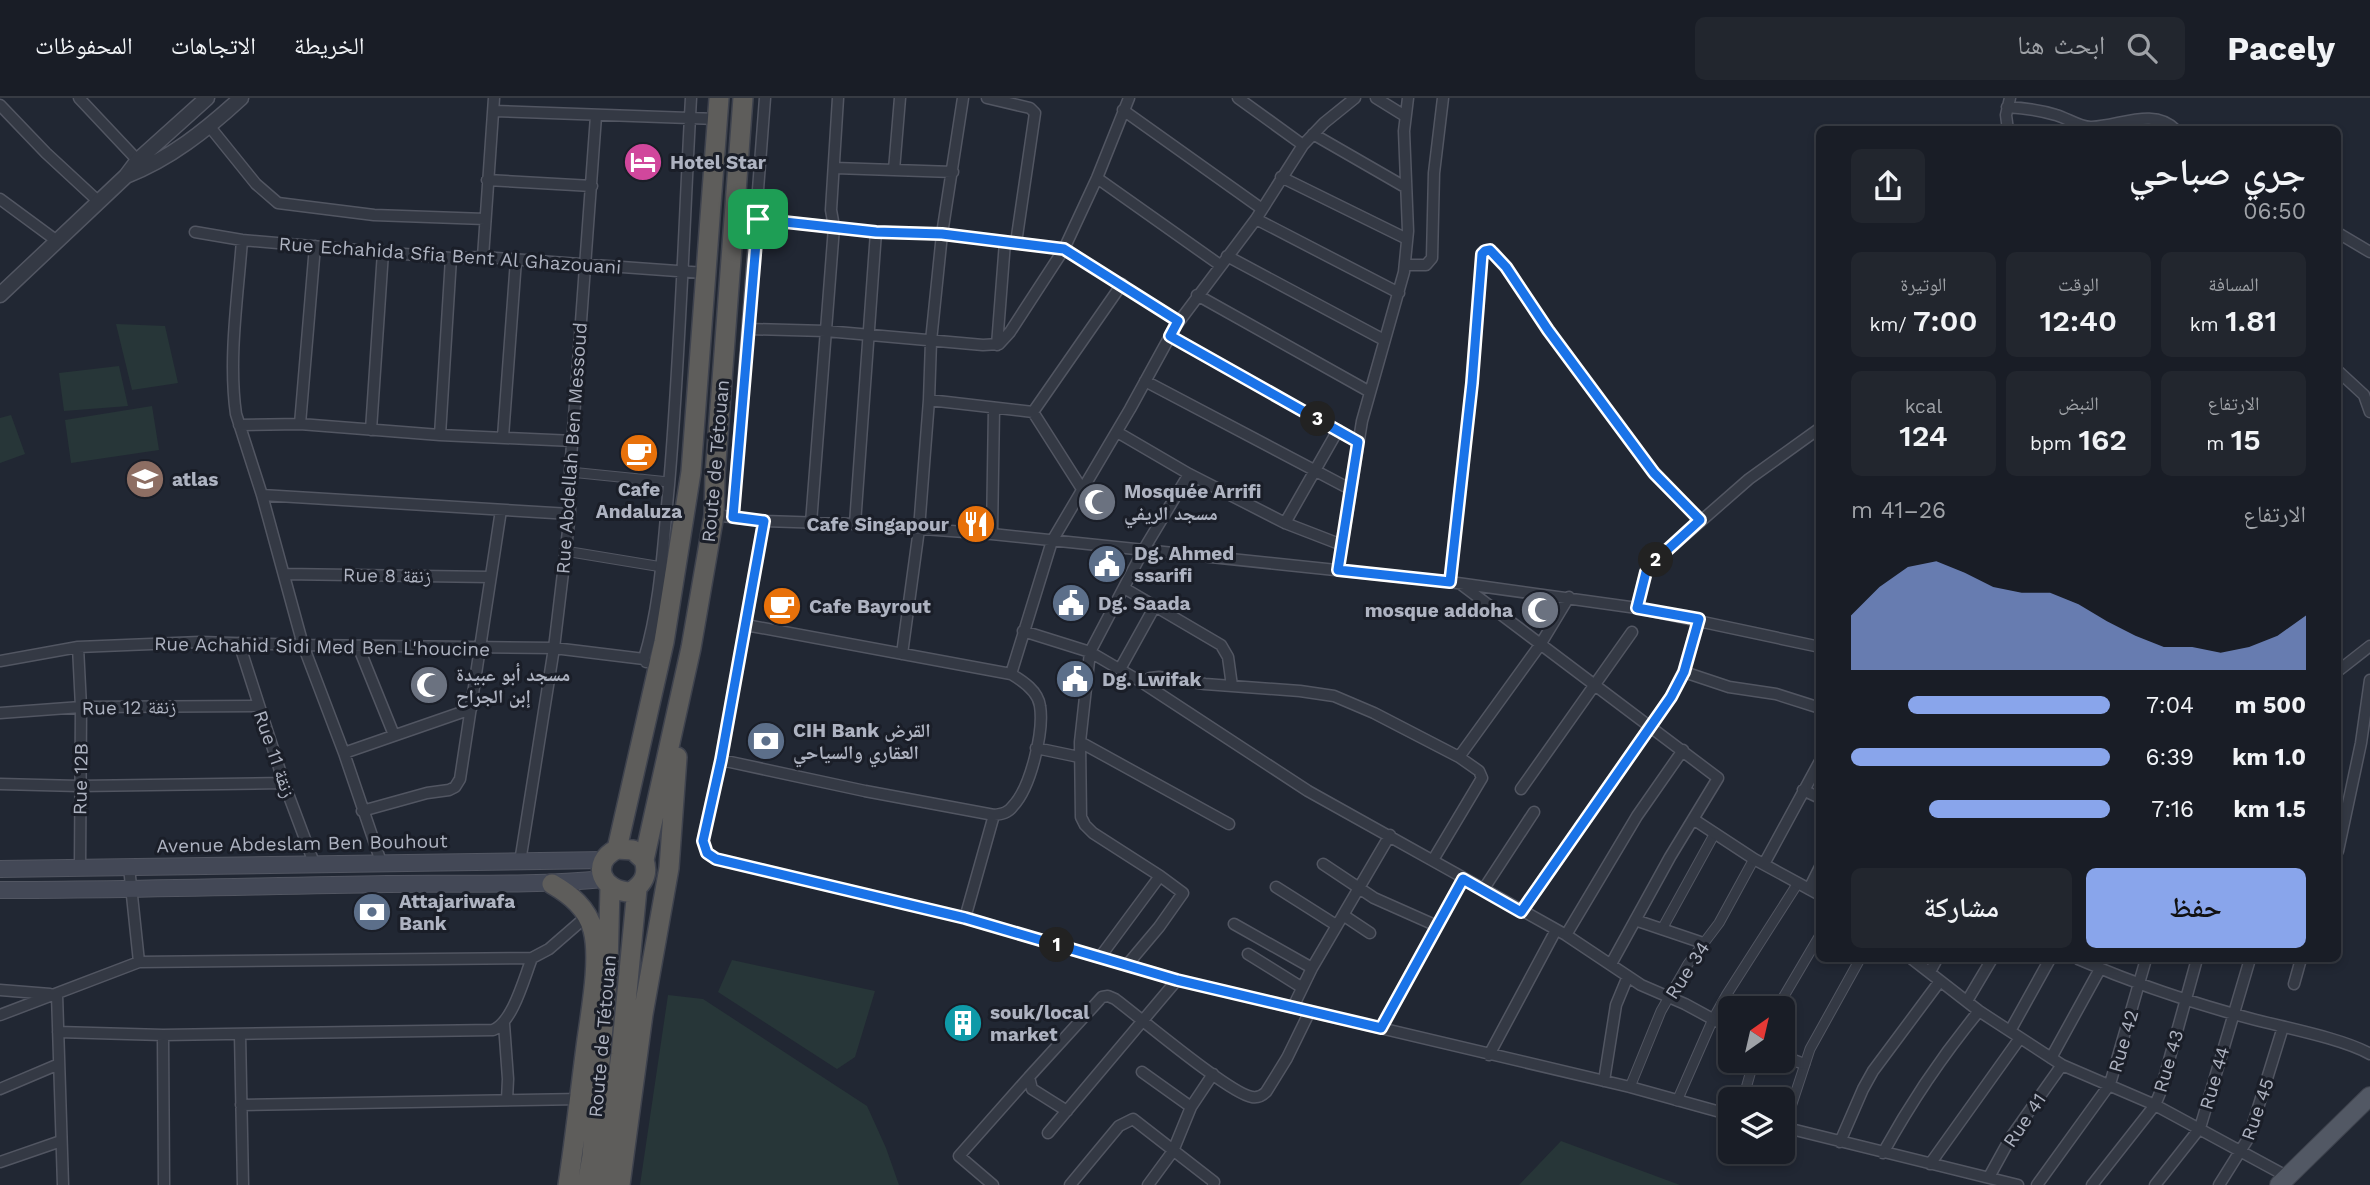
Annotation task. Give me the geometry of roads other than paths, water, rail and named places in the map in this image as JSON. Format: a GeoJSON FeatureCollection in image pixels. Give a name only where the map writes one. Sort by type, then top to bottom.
{"type":"FeatureCollection","features":[{"type":"Feature","properties":{"kind":"highway","name":"Route de Tétouan"},"geometry":{"type":"LineString","coordinates":[[587,1185],[592,1156],[608,968],[609,869],[656,680],[691,472],[719,98]]}},
{"type":"Feature","properties":{"kind":"highway","name":"Route de Tétouan"},"geometry":{"type":"LineString","coordinates":[[604,1185],[637,888],[645,879],[644,860],[684,676],[724,516],[716,462],[743,98]]}},
{"type":"Feature","properties":{"kind":"highway"},"geometry":{"type":"LineString","coordinates":[[620,1185],[643,1014],[669,868],[684,676]]}},
{"type":"Feature","properties":{"kind":"highway"},"geometry":{"type":"LineString","coordinates":[[637,888],[631,892],[621,892],[609,869],[633,849],[644,860]]}},
{"type":"Feature","properties":{"kind":"highway"},"geometry":{"type":"LineString","coordinates":[[552,884],[572,898],[587,916],[595,942],[592,1010],[568,1185]]}},
{"type":"Feature","properties":{"kind":"highway"},"geometry":{"type":"LineString","coordinates":[[624,1020],[654,951]]}},
{"type":"Feature","properties":{"kind":"highway"},"geometry":{"type":"LineString","coordinates":[[592,1010],[608,968]]}},
{"type":"Feature","properties":{"kind":"main road","name":"Avenue Abdeslam Ben Bouhout"},"geometry":{"type":"LineString","coordinates":[[0,869],[520,862],[609,869]]}},
{"type":"Feature","properties":{"kind":"main road"},"geometry":{"type":"LineString","coordinates":[[0,890],[552,884],[609,869]]}},
{"type":"Feature","properties":{"kind":"main road"},"geometry":{"type":"LineString","coordinates":[[2284,1181],[2370,1096]]}},
{"type":"Feature","properties":{"kind":"street"},"geometry":{"type":"LineString","coordinates":[[79,98],[142,164]]}},
{"type":"Feature","properties":{"kind":"street"},"geometry":{"type":"LineString","coordinates":[[142,164],[210,127],[241,98]]}},
{"type":"Feature","properties":{"kind":"street"},"geometry":{"type":"LineString","coordinates":[[483,257],[486,180],[494,98]]}},
{"type":"Feature","properties":{"kind":"street"},"geometry":{"type":"LineString","coordinates":[[656,680],[644,659],[662,567],[683,272],[691,98]]}},
{"type":"Feature","properties":{"kind":"street"},"geometry":{"type":"LineString","coordinates":[[765,98],[748,328],[724,516],[764,521],[855,524],[992,534],[1456,583],[1637,608],[1699,619],[1816,646]]}},
{"type":"Feature","properties":{"kind":"street"},"geometry":{"type":"LineString","coordinates":[[811,523],[834,227],[831,210],[838,98]]}},
{"type":"Feature","properties":{"kind":"street"},"geometry":{"type":"LineString","coordinates":[[894,170],[900,98]]}},
{"type":"Feature","properties":{"kind":"street"},"geometry":{"type":"LineString","coordinates":[[902,654],[919,529],[931,341],[942,234],[963,98]]}},
{"type":"Feature","properties":{"kind":"street"},"geometry":{"type":"LineString","coordinates":[[987,98],[1030,108],[1035,113],[1011,242],[997,345]]}},
{"type":"Feature","properties":{"kind":"street"},"geometry":{"type":"LineString","coordinates":[[748,328],[826,331],[997,345],[1010,332],[1064,249],[1097,178],[1129,98]]}},
{"type":"Feature","properties":{"kind":"street"},"geometry":{"type":"LineString","coordinates":[[1238,98],[1303,145]]}},
{"type":"Feature","properties":{"kind":"street"},"geometry":{"type":"LineString","coordinates":[[1011,674],[1052,541],[1178,321],[1259,214],[1303,145],[1355,98]]}},
{"type":"Feature","properties":{"kind":"street"},"geometry":{"type":"LineString","coordinates":[[1376,98],[1405,116]]}},
{"type":"Feature","properties":{"kind":"street"},"geometry":{"type":"LineString","coordinates":[[1338,570],[1358,442],[1405,265],[1405,116],[1408,98]]}},
{"type":"Feature","properties":{"kind":"street"},"geometry":{"type":"LineString","coordinates":[[1405,265],[1426,265],[1432,258],[1434,173],[1443,98]]}},
{"type":"Feature","properties":{"kind":"street"},"geometry":{"type":"LineString","coordinates":[[0,295],[142,164],[204,99]]}},
{"type":"Feature","properties":{"kind":"street"},"geometry":{"type":"LineString","coordinates":[[2007,126],[2009,102],[2058,115],[2083,126]]}},
{"type":"Feature","properties":{"kind":"street"},"geometry":{"type":"LineString","coordinates":[[0,105],[99,201]]}},
{"type":"Feature","properties":{"kind":"street"},"geometry":{"type":"LineString","coordinates":[[1124,110],[1259,214],[1399,293]]}},
{"type":"Feature","properties":{"kind":"street"},"geometry":{"type":"LineString","coordinates":[[494,111],[718,119]]}},
{"type":"Feature","properties":{"kind":"street","name":"Rue Abdellah Ben Messoud"},"geometry":{"type":"LineString","coordinates":[[520,862],[554,648],[570,514],[570,472],[596,116]]}},
{"type":"Feature","properties":{"kind":"street"},"geometry":{"type":"LineString","coordinates":[[2102,126],[2147,117],[2158,118],[2170,126]]}},
{"type":"Feature","properties":{"kind":"street"},"geometry":{"type":"LineString","coordinates":[[210,127],[256,184],[278,203],[374,215],[485,219]]}},
{"type":"Feature","properties":{"kind":"street"},"geometry":{"type":"LineString","coordinates":[[1313,134],[1405,187]]}},
{"type":"Feature","properties":{"kind":"street"},"geometry":{"type":"LineString","coordinates":[[835,167],[953,172]]}},
{"type":"Feature","properties":{"kind":"street"},"geometry":{"type":"LineString","coordinates":[[1281,177],[1407,239]]}},
{"type":"Feature","properties":{"kind":"street"},"geometry":{"type":"LineString","coordinates":[[1097,178],[1223,260],[1384,340]]}},
{"type":"Feature","properties":{"kind":"street"},"geometry":{"type":"LineString","coordinates":[[486,180],[592,186]]}},
{"type":"Feature","properties":{"kind":"street"},"geometry":{"type":"LineString","coordinates":[[0,199],[57,241]]}},
{"type":"Feature","properties":{"kind":"street"},"geometry":{"type":"LineString","coordinates":[[758,219],[876,232],[942,234],[1064,249],[1178,321]]}},
{"type":"Feature","properties":{"kind":"street","name":"Rue Echahida Sfia Bent Al Ghazouani"},"geometry":{"type":"LineString","coordinates":[[195,232],[242,240],[451,258],[483,257],[705,273]]}},
{"type":"Feature","properties":{"kind":"street"},"geometry":{"type":"LineString","coordinates":[[855,524],[876,232]]}},
{"type":"Feature","properties":{"kind":"street"},"geometry":{"type":"LineString","coordinates":[[2341,235],[2370,253]]}},
{"type":"Feature","properties":{"kind":"street"},"geometry":{"type":"LineString","coordinates":[[242,240],[234,367],[234,400],[239,425],[262,495],[303,645],[381,862]]}},
{"type":"Feature","properties":{"kind":"street"},"geometry":{"type":"LineString","coordinates":[[300,424],[316,246]]}},
{"type":"Feature","properties":{"kind":"street"},"geometry":{"type":"LineString","coordinates":[[1456,583],[1482,254],[1487,250],[1494,253],[1506,267],[1548,330],[1654,473],[1700,520]]}},
{"type":"Feature","properties":{"kind":"street"},"geometry":{"type":"LineString","coordinates":[[371,430],[383,252]]}},
{"type":"Feature","properties":{"kind":"street"},"geometry":{"type":"LineString","coordinates":[[440,435],[451,258]]}},
{"type":"Feature","properties":{"kind":"street"},"geometry":{"type":"LineString","coordinates":[[503,437],[516,260]]}},
{"type":"Feature","properties":{"kind":"street"},"geometry":{"type":"LineString","coordinates":[[1033,412],[1122,284]]}},
{"type":"Feature","properties":{"kind":"street"},"geometry":{"type":"LineString","coordinates":[[1197,295],[1370,392]]}},
{"type":"Feature","properties":{"kind":"street"},"geometry":{"type":"LineString","coordinates":[[1170,336],[1358,442]]}},
{"type":"Feature","properties":{"kind":"street"},"geometry":{"type":"LineString","coordinates":[[2341,374],[2364,395],[2370,412]]}},
{"type":"Feature","properties":{"kind":"street"},"geometry":{"type":"LineString","coordinates":[[1145,381],[1350,489]]}},
{"type":"Feature","properties":{"kind":"street"},"geometry":{"type":"LineString","coordinates":[[929,400],[1033,412]]}},
{"type":"Feature","properties":{"kind":"street"},"geometry":{"type":"LineString","coordinates":[[992,534],[994,408]]}},
{"type":"Feature","properties":{"kind":"street"},"geometry":{"type":"LineString","coordinates":[[1033,412],[1082,489]]}},
{"type":"Feature","properties":{"kind":"street"},"geometry":{"type":"LineString","coordinates":[[239,425],[300,424],[440,435],[574,440]]}},
{"type":"Feature","properties":{"kind":"street"},"geometry":{"type":"LineString","coordinates":[[1285,523],[1338,430]]}},
{"type":"Feature","properties":{"kind":"street"},"geometry":{"type":"LineString","coordinates":[[1637,608],[1646,572],[1653,563],[1749,480],[1816,431]]}},
{"type":"Feature","properties":{"kind":"street"},"geometry":{"type":"LineString","coordinates":[[1116,432],[1189,474],[1285,523],[1342,545]]}},
{"type":"Feature","properties":{"kind":"street"},"geometry":{"type":"LineString","coordinates":[[570,472],[669,482]]}},
{"type":"Feature","properties":{"kind":"street"},"geometry":{"type":"LineString","coordinates":[[1126,965],[1182,896],[1180,890],[1160,876],[1106,843],[1085,825],[1081,817],[1079,757],[1090,653],[1144,550],[1189,474]]}},
{"type":"Feature","properties":{"kind":"street"},"geometry":{"type":"LineString","coordinates":[[262,495],[570,514]]}},
{"type":"Feature","properties":{"kind":"street"},"geometry":{"type":"LineString","coordinates":[[362,811],[455,787],[462,771],[501,510]]}},
{"type":"Feature","properties":{"kind":"street"},"geometry":{"type":"LineString","coordinates":[[764,521],[721,760],[703,841],[707,853],[727,862],[965,918],[1177,980],[1630,1087],[1718,1112]]}},
{"type":"Feature","properties":{"kind":"street"},"geometry":{"type":"LineString","coordinates":[[565,551],[662,567]]}},
{"type":"Feature","properties":{"kind":"street","name":"Rue 8 زنقة"},"geometry":{"type":"LineString","coordinates":[[284,573],[490,577]]}},
{"type":"Feature","properties":{"kind":"street"},"geometry":{"type":"LineString","coordinates":[[1456,583],[1718,778],[1611,964]]}},
{"type":"Feature","properties":{"kind":"street"},"geometry":{"type":"LineString","coordinates":[[1124,588],[1221,645],[1228,657],[1232,686]]}},
{"type":"Feature","properties":{"kind":"street"},"geometry":{"type":"LineString","coordinates":[[1460,757],[1540,645],[1569,597]]}},
{"type":"Feature","properties":{"kind":"street"},"geometry":{"type":"LineString","coordinates":[[1120,669],[1155,606]]}},
{"type":"Feature","properties":{"kind":"street"},"geometry":{"type":"LineString","coordinates":[[1521,912],[1650,727],[1684,672],[1699,619]]}},
{"type":"Feature","properties":{"kind":"street"},"geometry":{"type":"LineString","coordinates":[[721,760],[994,815],[1006,813],[1018,800],[1029,775],[1036,748],[1040,706],[1031,689],[1011,674],[746,625]]}},
{"type":"Feature","properties":{"kind":"street"},"geometry":{"type":"LineString","coordinates":[[1023,631],[1090,653],[1120,669],[1308,790],[1561,933],[1628,976],[1718,1022]]}},
{"type":"Feature","properties":{"kind":"street"},"geometry":{"type":"LineString","coordinates":[[1521,789],[1632,632]]}},
{"type":"Feature","properties":{"kind":"street","name":"Rue Achahid Sidi Med Ben L'houcine"},"geometry":{"type":"LineString","coordinates":[[0,661],[78,647],[162,642],[554,648],[644,659]]}},
{"type":"Feature","properties":{"kind":"street","name":"Rue 11 زنقة"},"geometry":{"type":"LineString","coordinates":[[239,643],[284,783],[314,863]]}},
{"type":"Feature","properties":{"kind":"street"},"geometry":{"type":"LineString","coordinates":[[358,646],[394,735]]}},
{"type":"Feature","properties":{"kind":"street","name":"Rue 12B"},"geometry":{"type":"LineString","coordinates":[[78,647],[81,707],[80,869]]}},
{"type":"Feature","properties":{"kind":"street"},"geometry":{"type":"LineString","coordinates":[[2341,669],[2370,648]]}},
{"type":"Feature","properties":{"kind":"street"},"geometry":{"type":"LineString","coordinates":[[1684,672],[1729,688],[1776,694],[1816,707]]}},
{"type":"Feature","properties":{"kind":"street"},"geometry":{"type":"LineString","coordinates":[[1143,683],[1150,678],[1159,677],[1300,691],[1349,700],[1460,757],[1479,771],[1482,778],[1433,860]]}},
{"type":"Feature","properties":{"kind":"street"},"geometry":{"type":"LineString","coordinates":[[2341,837],[2361,743],[2370,680]]}},
{"type":"Feature","properties":{"kind":"street","name":"Rue 12 زنقة"},"geometry":{"type":"LineString","coordinates":[[0,713],[81,707],[258,706]]}},
{"type":"Feature","properties":{"kind":"street"},"geometry":{"type":"LineString","coordinates":[[344,753],[471,709]]}},
{"type":"Feature","properties":{"kind":"street"},"geometry":{"type":"LineString","coordinates":[[1080,742],[1229,824]]}},
{"type":"Feature","properties":{"kind":"street"},"geometry":{"type":"LineString","coordinates":[[1036,748],[1079,757]]}},
{"type":"Feature","properties":{"kind":"street"},"geometry":{"type":"LineString","coordinates":[[1489,1055],[1561,933],[1683,750]]}},
{"type":"Feature","properties":{"kind":"street"},"geometry":{"type":"LineString","coordinates":[[1759,861],[1816,768]]}},
{"type":"Feature","properties":{"kind":"street"},"geometry":{"type":"LineString","coordinates":[[0,784],[79,786],[284,783]]}},
{"type":"Feature","properties":{"kind":"street"},"geometry":{"type":"LineString","coordinates":[[1803,790],[1816,796]]}},
{"type":"Feature","properties":{"kind":"street"},"geometry":{"type":"LineString","coordinates":[[1483,890],[1534,813]]}},
{"type":"Feature","properties":{"kind":"street"},"geometry":{"type":"LineString","coordinates":[[965,918],[994,815]]}},
{"type":"Feature","properties":{"kind":"street"},"geometry":{"type":"LineString","coordinates":[[1693,819],[1816,893]]}},
{"type":"Feature","properties":{"kind":"street"},"geometry":{"type":"LineString","coordinates":[[1662,929],[1715,833]]}},
{"type":"Feature","properties":{"kind":"street"},"geometry":{"type":"LineString","coordinates":[[1293,1007],[1311,968],[1390,835]]}},
{"type":"Feature","properties":{"kind":"street","name":"Rue 34"},"geometry":{"type":"LineString","coordinates":[[1630,1087],[1652,1028],[1669,998],[1759,861]]}},
{"type":"Feature","properties":{"kind":"street"},"geometry":{"type":"LineString","coordinates":[[1323,864],[1390,907],[1437,926]]}},
{"type":"Feature","properties":{"kind":"street"},"geometry":{"type":"LineString","coordinates":[[129,867],[139,962]]}},
{"type":"Feature","properties":{"kind":"street"},"geometry":{"type":"LineString","coordinates":[[1677,1101],[1727,994],[1816,871]]}},
{"type":"Feature","properties":{"kind":"street"},"geometry":{"type":"LineString","coordinates":[[1100,957],[1160,876]]}},
{"type":"Feature","properties":{"kind":"street"},"geometry":{"type":"LineString","coordinates":[[1381,1028],[1463,879]]}},
{"type":"Feature","properties":{"kind":"street"},"geometry":{"type":"LineString","coordinates":[[1276,887],[1336,925]]}},
{"type":"Feature","properties":{"kind":"street"},"geometry":{"type":"LineString","coordinates":[[1343,915],[1370,933]]}},
{"type":"Feature","properties":{"kind":"street"},"geometry":{"type":"LineString","coordinates":[[0,1015],[139,962],[532,958],[549,948],[587,916]]}},
{"type":"Feature","properties":{"kind":"street"},"geometry":{"type":"LineString","coordinates":[[1635,920],[1703,943]]}},
{"type":"Feature","properties":{"kind":"street"},"geometry":{"type":"LineString","coordinates":[[1234,924],[1311,968]]}},
{"type":"Feature","properties":{"kind":"street"},"geometry":{"type":"LineString","coordinates":[[1784,996],[1816,942]]}},
{"type":"Feature","properties":{"kind":"street"},"geometry":{"type":"LineString","coordinates":[[1248,954],[1301,987]]}},
{"type":"Feature","properties":{"kind":"street"},"geometry":{"type":"LineString","coordinates":[[507,1100],[504,1024],[532,958]]}},
{"type":"Feature","properties":{"kind":"street"},"geometry":{"type":"LineString","coordinates":[[1795,1092],[1804,1063],[1858,962]]}},
{"type":"Feature","properties":{"kind":"street"},"geometry":{"type":"LineString","coordinates":[[1916,962],[1979,1011],[2062,1065],[2110,1084],[2200,1128],[2284,1181]]}},
{"type":"Feature","properties":{"kind":"street"},"geometry":{"type":"LineString","coordinates":[[1930,972],[1935,962]]}},
{"type":"Feature","properties":{"kind":"street"},"geometry":{"type":"LineString","coordinates":[[1967,1001],[1990,962]]}},
{"type":"Feature","properties":{"kind":"street"},"geometry":{"type":"LineString","coordinates":[[1930,1164],[2015,1035],[2049,962]]}},
{"type":"Feature","properties":{"kind":"street"},"geometry":{"type":"LineString","coordinates":[[2085,962],[2139,984],[2370,1054]]}},
{"type":"Feature","properties":{"kind":"street","name":"Rue 42"},"geometry":{"type":"LineString","coordinates":[[2037,1185],[2110,1084],[2146,962]]}},
{"type":"Feature","properties":{"kind":"street","name":"Rue 43"},"geometry":{"type":"LineString","coordinates":[[2092,1185],[2155,1105],[2196,962]]}},
{"type":"Feature","properties":{"kind":"street","name":"Rue 44"},"geometry":{"type":"LineString","coordinates":[[2155,1185],[2200,1128],[2248,962]]}},
{"type":"Feature","properties":{"kind":"street"},"geometry":{"type":"LineString","coordinates":[[2294,984],[2300,962]]}},
{"type":"Feature","properties":{"kind":"street"},"geometry":{"type":"LineString","coordinates":[[2052,1058],[2100,969]]}},
{"type":"Feature","properties":{"kind":"street"},"geometry":{"type":"LineString","coordinates":[[1604,1081],[1616,1005],[1628,976]]}},
{"type":"Feature","properties":{"kind":"street"},"geometry":{"type":"LineString","coordinates":[[1048,1133],[1177,980]]}},
{"type":"Feature","properties":{"kind":"street"},"geometry":{"type":"LineString","coordinates":[[1840,1142],[1873,1072],[1940,981]]}},
{"type":"Feature","properties":{"kind":"street"},"geometry":{"type":"LineString","coordinates":[[0,990],[57,994]]}},
{"type":"Feature","properties":{"kind":"street"},"geometry":{"type":"LineString","coordinates":[[57,994],[63,1185]]}},
{"type":"Feature","properties":{"kind":"street"},"geometry":{"type":"LineString","coordinates":[[993,1185],[959,1156],[1102,997],[1115,999],[1213,1074],[1245,1095],[1261,1096],[1266,1092],[1310,1011]]}},
{"type":"Feature","properties":{"kind":"street"},"geometry":{"type":"LineString","coordinates":[[1884,1153],[1914,1098],[1979,1011]]}},
{"type":"Feature","properties":{"kind":"street"},"geometry":{"type":"LineString","coordinates":[[58,1032],[163,1035],[493,1030],[504,1024]]}},
{"type":"Feature","properties":{"kind":"street","name":"Rue 45"},"geometry":{"type":"LineString","coordinates":[[2219,1185],[2241,1152],[2257,1114],[2283,1027]]}},
{"type":"Feature","properties":{"kind":"street"},"geometry":{"type":"LineString","coordinates":[[240,1034],[243,1185]]}},
{"type":"Feature","properties":{"kind":"street"},"geometry":{"type":"LineString","coordinates":[[163,1035],[164,1185]]}},
{"type":"Feature","properties":{"kind":"street"},"geometry":{"type":"LineString","coordinates":[[1796,1060],[1804,1063]]}},
{"type":"Feature","properties":{"kind":"street"},"geometry":{"type":"LineString","coordinates":[[0,1089],[59,1064]]}},
{"type":"Feature","properties":{"kind":"street","name":"Rue 41"},"geometry":{"type":"LineString","coordinates":[[1989,1177],[2011,1138],[2062,1065]]}},
{"type":"Feature","properties":{"kind":"street"},"geometry":{"type":"LineString","coordinates":[[1142,1072],[1191,1107]]}},
{"type":"Feature","properties":{"kind":"street"},"geometry":{"type":"LineString","coordinates":[[1148,1185],[1173,1151],[1191,1107],[1213,1074]]}},
{"type":"Feature","properties":{"kind":"street"},"geometry":{"type":"LineString","coordinates":[[1029,1077],[1032,1089],[1067,1111]]}},
{"type":"Feature","properties":{"kind":"street"},"geometry":{"type":"LineString","coordinates":[[241,1105],[581,1098]]}},
{"type":"Feature","properties":{"kind":"street"},"geometry":{"type":"LineString","coordinates":[[1070,1185],[1119,1126],[1130,1119],[1214,1182],[1213,1185]]}},
{"type":"Feature","properties":{"kind":"street"},"geometry":{"type":"LineString","coordinates":[[1795,1130],[2018,1185]]}},
{"type":"Feature","properties":{"kind":"street"},"geometry":{"type":"LineString","coordinates":[[0,1162],[61,1141]]}},
{"type":"Feature","properties":{"kind":"place","name":"Hotel Star"},"geometry":{"type":"Point","coordinates":[643,162]}},
{"type":"Feature","properties":{"kind":"place","name":"Cafe Andaluza"},"geometry":{"type":"Point","coordinates":[639,453]}},
{"type":"Feature","properties":{"kind":"place","name":"atlas"},"geometry":{"type":"Point","coordinates":[145,479]}},
{"type":"Feature","properties":{"kind":"place","name":"Mosquée Arrifi مسجد الريفي"},"geometry":{"type":"Point","coordinates":[1097,502]}},
{"type":"Feature","properties":{"kind":"place","name":"Cafe Singapour"},"geometry":{"type":"Point","coordinates":[976,524]}},
{"type":"Feature","properties":{"kind":"place","name":"Dg. Ahmed ssarifi"},"geometry":{"type":"Point","coordinates":[1107,564]}},
{"type":"Feature","properties":{"kind":"place","name":"Dg. Saada"},"geometry":{"type":"Point","coordinates":[1071,603]}},
{"type":"Feature","properties":{"kind":"place","name":"Cafe Bayrout"},"geometry":{"type":"Point","coordinates":[782,606]}},
{"type":"Feature","properties":{"kind":"place","name":"mosque addoha"},"geometry":{"type":"Point","coordinates":[1540,610]}},
{"type":"Feature","properties":{"kind":"place","name":"Dg. Lwifak"},"geometry":{"type":"Point","coordinates":[1075,679]}},
{"type":"Feature","properties":{"kind":"place","name":"مسجد أبو عبيدة إبن الجراح"},"geometry":{"type":"Point","coordinates":[429,685]}},
{"type":"Feature","properties":{"kind":"place","name":"CIH Bank القرض العقاري والسياحي"},"geometry":{"type":"Point","coordinates":[766,741]}},
{"type":"Feature","properties":{"kind":"place","name":"Attajariwafa Bank"},"geometry":{"type":"Point","coordinates":[372,912]}},
{"type":"Feature","properties":{"kind":"place","name":"souk/local market"},"geometry":{"type":"Point","coordinates":[963,1023]}}]}
